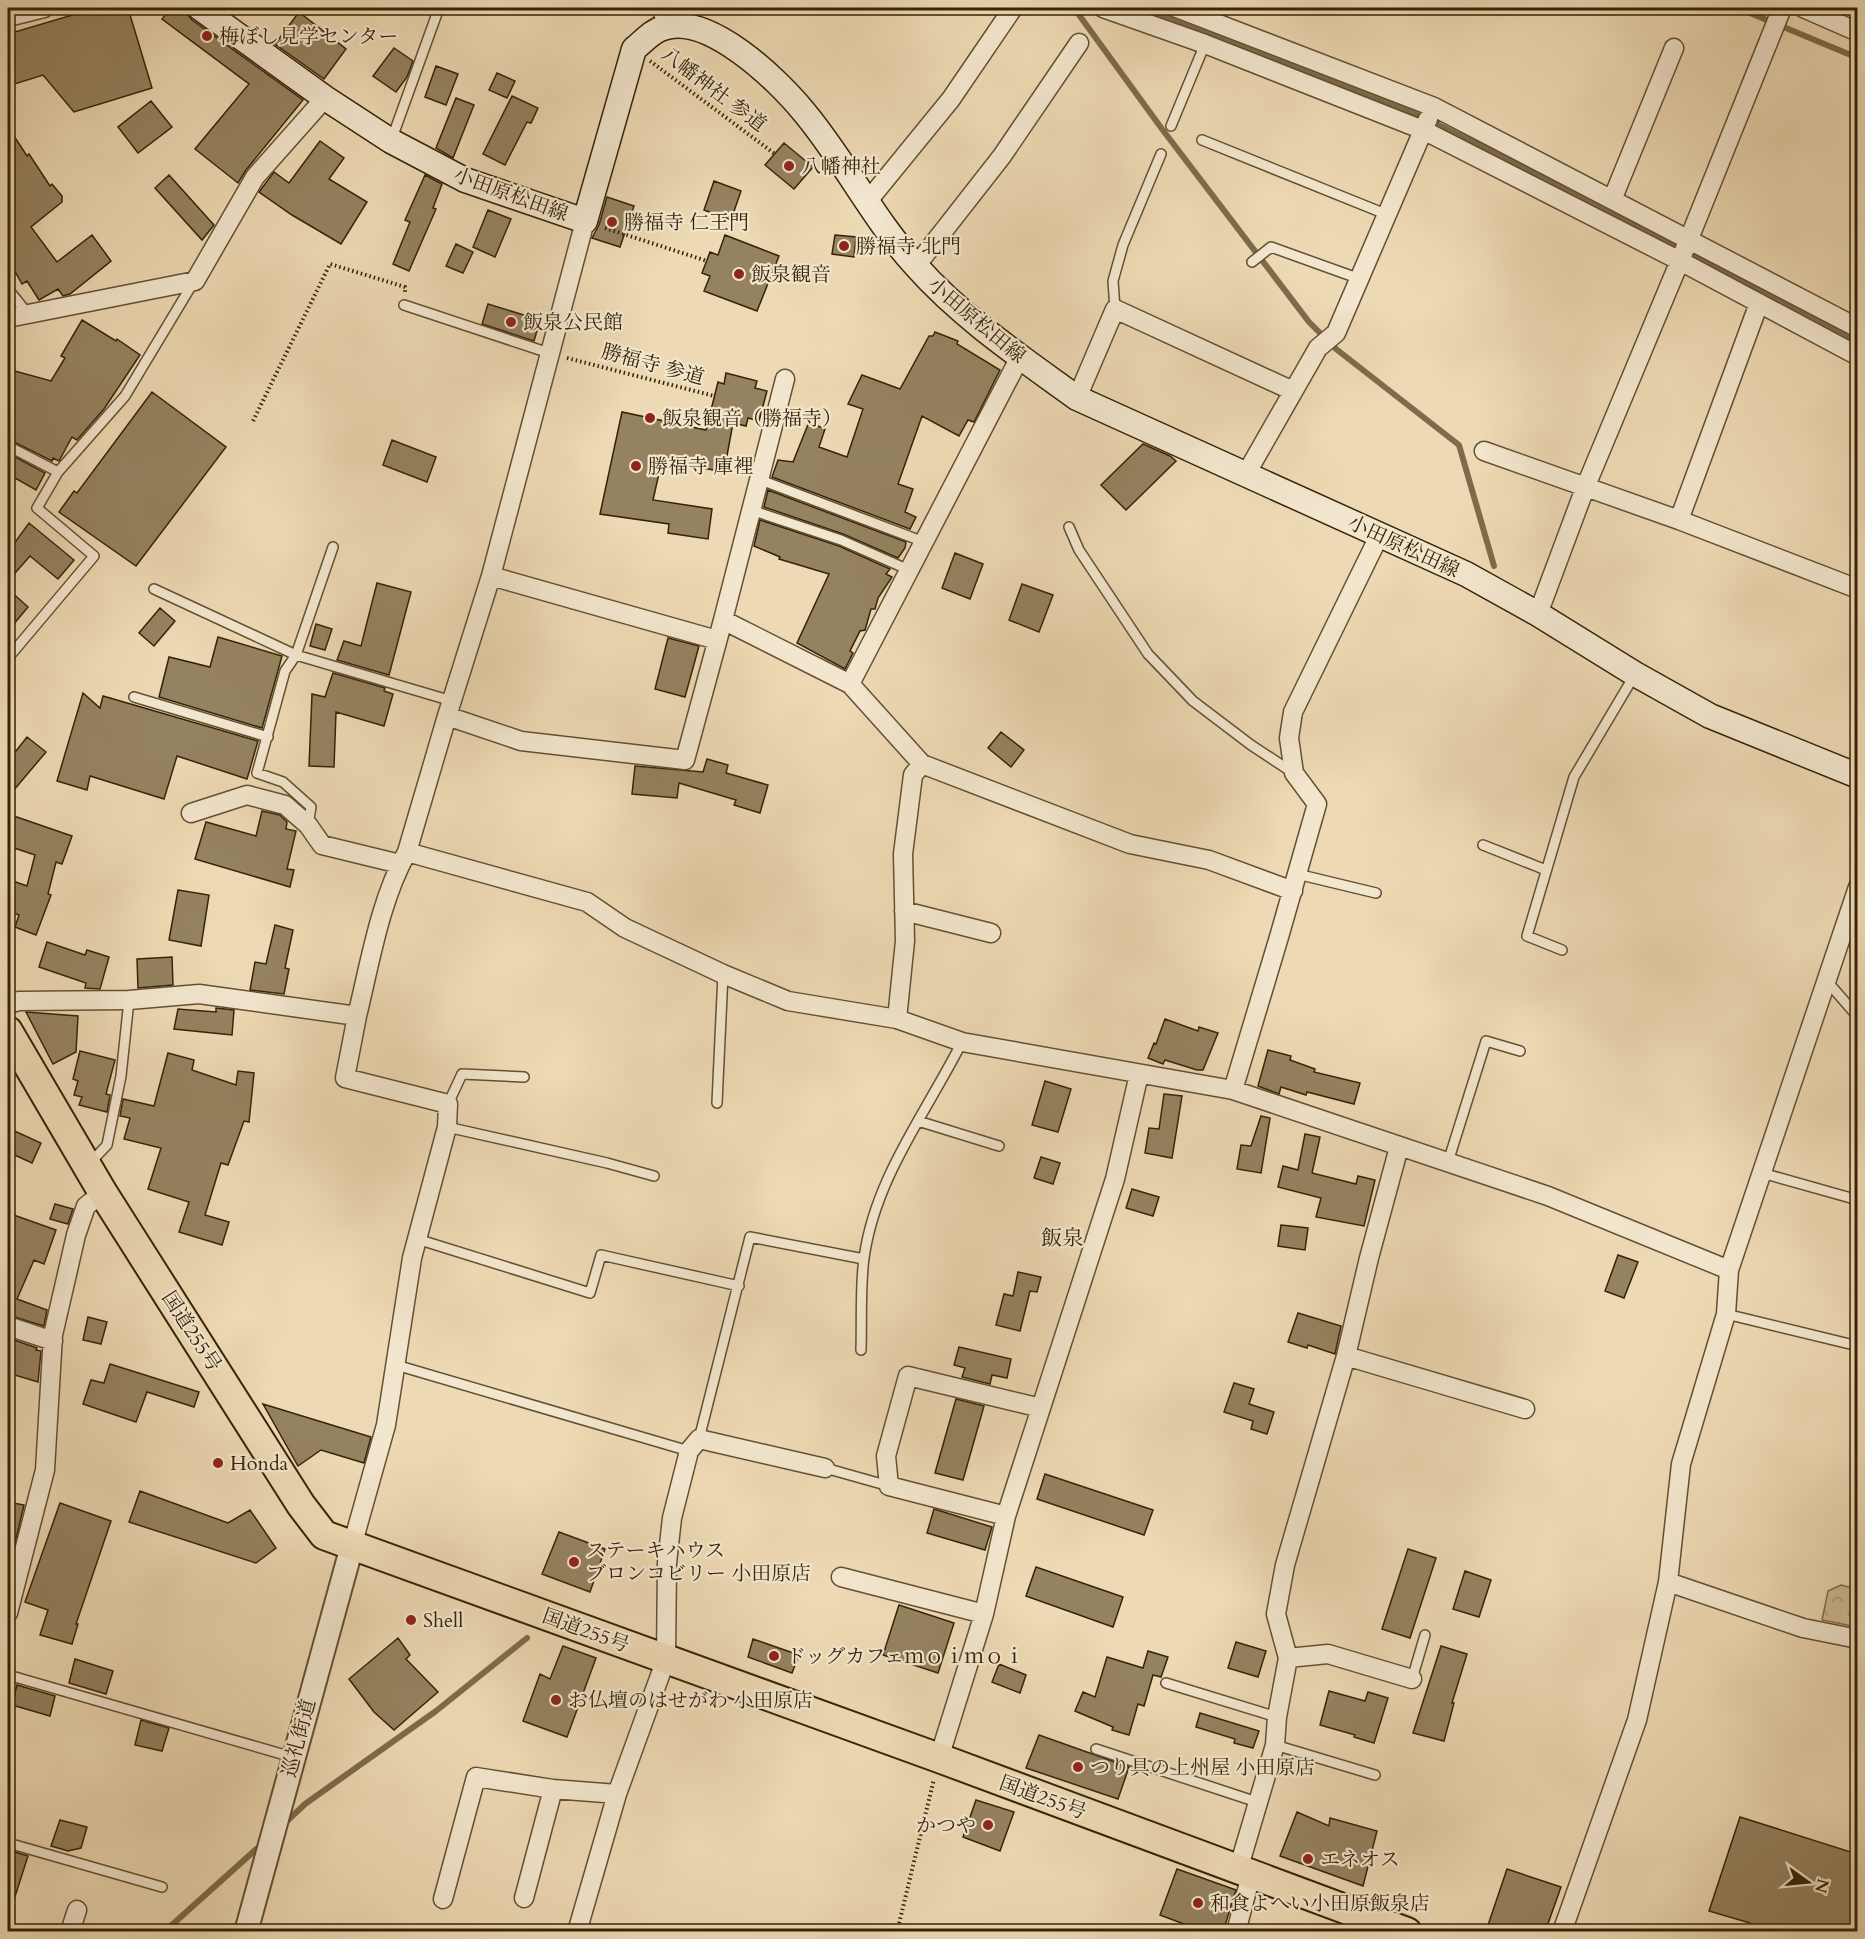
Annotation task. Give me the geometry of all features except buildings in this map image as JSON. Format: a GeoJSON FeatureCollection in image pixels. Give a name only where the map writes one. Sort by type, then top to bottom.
{"type":"FeatureCollection","features":[{"type":"Feature","properties":{"kind":"highway","name":"国道255号"},"geometry":{"type":"LineString","coordinates":[[8,1031],[103,1193],[301,1505],[324,1535],[939,1758],[1407,1932]]}},
{"type":"Feature","properties":{"kind":"main road","name":"小田原松田線"},"geometry":{"type":"LineString","coordinates":[[200,8],[325,98],[391,141],[465,180],[585,221],[634,49],[651,34],[660,17],[722,38],[771,78],[804,111],[867,202],[916,266],[955,304],[1020,357],[1077,398],[1466,574],[1710,716],[1857,773]]}},
{"type":"Feature","properties":{"kind":"street"},"geometry":{"type":"LineString","coordinates":[[8,17],[44,8]]}},
{"type":"Feature","properties":{"kind":"street"},"geometry":{"type":"LineString","coordinates":[[867,202],[951,99],[1013,8]]}},
{"type":"Feature","properties":{"kind":"street"},"geometry":{"type":"LineString","coordinates":[[1103,8],[1204,44],[1423,130],[1680,261],[1857,356]]}},
{"type":"Feature","properties":{"kind":"street"},"geometry":{"type":"LineString","coordinates":[[1177,8],[1434,106],[1857,328]]}},
{"type":"Feature","properties":{"kind":"street"},"geometry":{"type":"LineString","coordinates":[[1538,614],[1585,488],[1782,8]]}},
{"type":"Feature","properties":{"kind":"street"},"geometry":{"type":"LineString","coordinates":[[1803,8],[1857,32]]}},
{"type":"Feature","properties":{"kind":"street"},"geometry":{"type":"LineString","coordinates":[[1204,44],[1213,20]]}},
{"type":"Feature","properties":{"kind":"street"},"geometry":{"type":"LineString","coordinates":[[916,266],[1002,156],[1079,43]]}},
{"type":"Feature","properties":{"kind":"street"},"geometry":{"type":"LineString","coordinates":[[1612,200],[1674,48]]}},
{"type":"Feature","properties":{"kind":"street"},"geometry":{"type":"LineString","coordinates":[[8,318],[195,281],[255,177],[325,98]]}},
{"type":"Feature","properties":{"kind":"street"},"geometry":{"type":"LineString","coordinates":[[1246,474],[1318,348],[1336,333],[1434,106]]}},
{"type":"Feature","properties":{"kind":"street"},"geometry":{"type":"LineString","coordinates":[[352,1546],[386,1425],[412,1258],[447,1127],[448,1104],[345,1078],[357,1016],[382,917],[404,858],[491,576],[585,221]]}},
{"type":"Feature","properties":{"kind":"street"},"geometry":{"type":"LineString","coordinates":[[1679,520],[1759,303]]}},
{"type":"Feature","properties":{"kind":"street"},"geometry":{"type":"LineString","coordinates":[[1077,398],[1115,309],[1293,391]]}},
{"type":"Feature","properties":{"kind":"street"},"geometry":{"type":"LineString","coordinates":[[850,684],[1020,357]]}},
{"type":"Feature","properties":{"kind":"street"},"geometry":{"type":"LineString","coordinates":[[449,708],[521,741],[684,760],[723,620],[785,378]]}},
{"type":"Feature","properties":{"kind":"street"},"geometry":{"type":"LineString","coordinates":[[1484,451],[1679,520],[1857,590]]}},
{"type":"Feature","properties":{"kind":"street"},"geometry":{"type":"LineString","coordinates":[[1233,1090],[1317,804],[1294,773],[1289,738],[1293,712],[1380,534]]}},
{"type":"Feature","properties":{"kind":"street"},"geometry":{"type":"LineString","coordinates":[[491,576],[717,640]]}},
{"type":"Feature","properties":{"kind":"street"},"geometry":{"type":"LineString","coordinates":[[723,620],[850,684],[922,764],[1130,844],[1209,860],[1295,883]]}},
{"type":"Feature","properties":{"kind":"street"},"geometry":{"type":"LineString","coordinates":[[897,1019],[905,941],[903,854],[913,776],[922,764]]}},
{"type":"Feature","properties":{"kind":"street"},"geometry":{"type":"LineString","coordinates":[[192,813],[247,795],[285,805],[308,825],[322,844],[404,858],[587,902],[625,928],[723,974],[788,1001],[897,1019],[962,1042],[1233,1090],[1548,1196],[1729,1270]]}},
{"type":"Feature","properties":{"kind":"street"},"geometry":{"type":"LineString","coordinates":[[1562,1932],[1636,1720],[1668,1582],[1681,1464],[1726,1314],[1729,1270],[1857,887]]}},
{"type":"Feature","properties":{"kind":"street"},"geometry":{"type":"LineString","coordinates":[[904,911],[991,933]]}},
{"type":"Feature","properties":{"kind":"street"},"geometry":{"type":"LineString","coordinates":[[8,1004],[19,1001],[129,1000],[199,994],[357,1016]]}},
{"type":"Feature","properties":{"kind":"street"},"geometry":{"type":"LineString","coordinates":[[939,1758],[984,1614],[1006,1516],[1114,1179],[1139,1074]]}},
{"type":"Feature","properties":{"kind":"street"},"geometry":{"type":"LineString","coordinates":[[1236,1932],[1257,1802],[1275,1744],[1287,1658],[1276,1614],[1285,1565],[1346,1356],[1399,1147]]}},
{"type":"Feature","properties":{"kind":"street"},"geometry":{"type":"LineString","coordinates":[[8,1612],[15,1554],[45,1470],[53,1341],[76,1235],[86,1206],[103,1193]]}},
{"type":"Feature","properties":{"kind":"street"},"geometry":{"type":"LineString","coordinates":[[8,1326],[53,1341]]}},
{"type":"Feature","properties":{"kind":"street"},"geometry":{"type":"LineString","coordinates":[[1346,1356],[1525,1410]]}},
{"type":"Feature","properties":{"kind":"street"},"geometry":{"type":"LineString","coordinates":[[1006,1516],[889,1486],[886,1456],[908,1376],[1041,1408]]}},
{"type":"Feature","properties":{"kind":"street"},"geometry":{"type":"LineString","coordinates":[[577,1932],[617,1794],[666,1659],[667,1563],[672,1518],[694,1445],[825,1468]]}},
{"type":"Feature","properties":{"kind":"street","name":"巡礼街道"},"geometry":{"type":"LineString","coordinates":[[246,1932],[292,1757],[352,1546]]}},
{"type":"Feature","properties":{"kind":"street"},"geometry":{"type":"LineString","coordinates":[[841,1577],[984,1614]]}},
{"type":"Feature","properties":{"kind":"street"},"geometry":{"type":"LineString","coordinates":[[1668,1582],[1803,1628],[1857,1639]]}},
{"type":"Feature","properties":{"kind":"street"},"geometry":{"type":"LineString","coordinates":[[1287,1658],[1328,1654],[1412,1679]]}},
{"type":"Feature","properties":{"kind":"street"},"geometry":{"type":"LineString","coordinates":[[443,1899],[476,1777],[553,1790],[617,1794]]}},
{"type":"Feature","properties":{"kind":"street"},"geometry":{"type":"LineString","coordinates":[[524,1898],[553,1790]]}},
{"type":"Feature","properties":{"kind":"street"},"geometry":{"type":"LineString","coordinates":[[70,1932],[77,1910]]}},
{"type":"Feature","properties":{"kind":"lane"},"geometry":{"type":"LineString","coordinates":[[391,141],[439,8]]}},
{"type":"Feature","properties":{"kind":"lane"},"geometry":{"type":"LineString","coordinates":[[1171,126],[1204,44]]}},
{"type":"Feature","properties":{"kind":"lane"},"geometry":{"type":"LineString","coordinates":[[1202,140],[1388,215]]}},
{"type":"Feature","properties":{"kind":"lane"},"geometry":{"type":"LineString","coordinates":[[1115,309],[1113,282],[1123,245],[1161,154]]}},
{"type":"Feature","properties":{"kind":"lane"},"geometry":{"type":"LineString","coordinates":[[1252,262],[1271,247],[1360,279]]}},
{"type":"Feature","properties":{"kind":"lane"},"geometry":{"type":"LineString","coordinates":[[8,658],[94,556],[37,508],[58,472],[124,396],[195,281]]}},
{"type":"Feature","properties":{"kind":"lane"},"geometry":{"type":"LineString","coordinates":[[8,289],[28,314]]}},
{"type":"Feature","properties":{"kind":"lane"},"geometry":{"type":"LineString","coordinates":[[404,305],[549,353]]}},
{"type":"Feature","properties":{"kind":"lane"},"geometry":{"type":"LineString","coordinates":[[8,446],[58,472]]}},
{"type":"Feature","properties":{"kind":"lane"},"geometry":{"type":"LineString","coordinates":[[759,479],[924,542]]}},
{"type":"Feature","properties":{"kind":"lane"},"geometry":{"type":"LineString","coordinates":[[751,510],[841,540],[909,570]]}},
{"type":"Feature","properties":{"kind":"lane"},"geometry":{"type":"LineString","coordinates":[[1070,527],[1079,550],[1148,654],[1193,701],[1251,745],[1294,773]]}},
{"type":"Feature","properties":{"kind":"lane"},"geometry":{"type":"LineString","coordinates":[[308,825],[311,807],[283,782],[257,774],[285,671],[296,655],[333,547]]}},
{"type":"Feature","properties":{"kind":"lane"},"geometry":{"type":"LineString","coordinates":[[154,589],[296,655],[449,708]]}},
{"type":"Feature","properties":{"kind":"lane"},"geometry":{"type":"LineString","coordinates":[[1562,950],[1527,936],[1574,777],[1635,674]]}},
{"type":"Feature","properties":{"kind":"lane"},"geometry":{"type":"LineString","coordinates":[[134,697],[268,737]]}},
{"type":"Feature","properties":{"kind":"lane"},"geometry":{"type":"LineString","coordinates":[[1483,845],[1546,870]]}},
{"type":"Feature","properties":{"kind":"lane"},"geometry":{"type":"LineString","coordinates":[[1295,883],[1376,893]]}},
{"type":"Feature","properties":{"kind":"lane"},"geometry":{"type":"LineString","coordinates":[[717,1103],[723,974]]}},
{"type":"Feature","properties":{"kind":"lane"},"geometry":{"type":"LineString","coordinates":[[1825,979],[1857,1017]]}},
{"type":"Feature","properties":{"kind":"lane"},"geometry":{"type":"LineString","coordinates":[[88,1166],[107,1145],[121,1076],[129,1000]]}},
{"type":"Feature","properties":{"kind":"lane"},"geometry":{"type":"LineString","coordinates":[[1448,1162],[1486,1041],[1520,1051]]}},
{"type":"Feature","properties":{"kind":"lane"},"geometry":{"type":"LineString","coordinates":[[861,1350],[864,1259],[876,1208],[891,1169],[962,1042]]}},
{"type":"Feature","properties":{"kind":"lane"},"geometry":{"type":"LineString","coordinates":[[448,1104],[462,1074],[524,1077]]}},
{"type":"Feature","properties":{"kind":"lane"},"geometry":{"type":"LineString","coordinates":[[918,1120],[999,1146]]}},
{"type":"Feature","properties":{"kind":"lane"},"geometry":{"type":"LineString","coordinates":[[447,1127],[607,1163],[654,1176]]}},
{"type":"Feature","properties":{"kind":"lane"},"geometry":{"type":"LineString","coordinates":[[1762,1173],[1857,1200]]}},
{"type":"Feature","properties":{"kind":"lane"},"geometry":{"type":"LineString","coordinates":[[396,1365],[694,1445],[739,1286],[750,1237],[864,1259]]}},
{"type":"Feature","properties":{"kind":"lane"},"geometry":{"type":"LineString","coordinates":[[417,1239],[590,1293],[601,1255],[739,1286]]}},
{"type":"Feature","properties":{"kind":"lane"},"geometry":{"type":"LineString","coordinates":[[1726,1314],[1857,1346]]}},
{"type":"Feature","properties":{"kind":"lane"},"geometry":{"type":"LineString","coordinates":[[825,1468],[889,1486]]}},
{"type":"Feature","properties":{"kind":"lane"},"geometry":{"type":"LineString","coordinates":[[1412,1679],[1425,1635]]}},
{"type":"Feature","properties":{"kind":"lane"},"geometry":{"type":"LineString","coordinates":[[8,1675],[292,1757]]}},
{"type":"Feature","properties":{"kind":"lane"},"geometry":{"type":"LineString","coordinates":[[1166,1683],[1277,1717]]}},
{"type":"Feature","properties":{"kind":"lane"},"geometry":{"type":"LineString","coordinates":[[1275,1744],[1375,1775]]}},
{"type":"Feature","properties":{"kind":"lane"},"geometry":{"type":"LineString","coordinates":[[1096,1749],[1257,1802]]}},
{"type":"Feature","properties":{"kind":"lane"},"geometry":{"type":"LineString","coordinates":[[8,1843],[162,1887]]}},
{"type":"Feature","properties":{"kind":"path","name":"八幡神社 参道"},"geometry":{"type":"LineString","coordinates":[[634,49],[775,154]]}},
{"type":"Feature","properties":{"kind":"path"},"geometry":{"type":"LineString","coordinates":[[585,221],[707,261]]}},
{"type":"Feature","properties":{"kind":"path"},"geometry":{"type":"LineString","coordinates":[[253,421],[330,264],[405,287],[404,305]]}},
{"type":"Feature","properties":{"kind":"path","name":"勝福寺 参道"},"geometry":{"type":"LineString","coordinates":[[549,353],[714,396]]}},
{"type":"Feature","properties":{"kind":"path"},"geometry":{"type":"LineString","coordinates":[[897,1932],[939,1758]]}},
{"type":"Feature","properties":{"kind":"green space"},"geometry":{"type":"Polygon","coordinates":[[[1841,1585],[1857,1589],[1857,1627],[1822,1620],[1828,1591],[1841,1585]]]}},
{"type":"Feature","properties":{"kind":"waterway"},"geometry":{"type":"LineString","coordinates":[[1074,8],[1162,129],[1309,322],[1336,349],[1459,445],[1494,566]]}},
{"type":"Feature","properties":{"kind":"waterway"},"geometry":{"type":"LineString","coordinates":[[1144,8],[1409,111],[1579,195],[1858,342]]}},
{"type":"Feature","properties":{"kind":"waterway"},"geometry":{"type":"LineString","coordinates":[[1738,8],[1858,58]]}},
{"type":"Feature","properties":{"kind":"waterway"},"geometry":{"type":"LineString","coordinates":[[285,1823],[305,1804],[436,1711],[527,1638]]}},
{"type":"Feature","properties":{"kind":"waterway"},"geometry":{"type":"LineString","coordinates":[[164,1932],[262,1844]]}},
{"type":"Feature","properties":{"kind":"place","name":"梅ぼし見学センター"},"geometry":{"type":"Point","coordinates":[207,36]}},
{"type":"Feature","properties":{"kind":"place","name":"八幡神社"},"geometry":{"type":"Point","coordinates":[789,166]}},
{"type":"Feature","properties":{"kind":"place","name":"勝福寺 仁王門"},"geometry":{"type":"Point","coordinates":[612,222]}},
{"type":"Feature","properties":{"kind":"place","name":"勝福寺 北門"},"geometry":{"type":"Point","coordinates":[844,246]}},
{"type":"Feature","properties":{"kind":"place","name":"飯泉観音"},"geometry":{"type":"Point","coordinates":[739,274]}},
{"type":"Feature","properties":{"kind":"place","name":"飯泉公民館"},"geometry":{"type":"Point","coordinates":[511,322]}},
{"type":"Feature","properties":{"kind":"place","name":"飯泉観音（勝福寺）"},"geometry":{"type":"Point","coordinates":[650,418]}},
{"type":"Feature","properties":{"kind":"place","name":"勝福寺 庫裡"},"geometry":{"type":"Point","coordinates":[636,466]}},
{"type":"Feature","properties":{"kind":"place","name":"Honda"},"geometry":{"type":"Point","coordinates":[218,1463]}},
{"type":"Feature","properties":{"kind":"place","name":"ステーキハウス ブロンコビリー 小田原店"},"geometry":{"type":"Point","coordinates":[574,1562]}},
{"type":"Feature","properties":{"kind":"place","name":"Shell"},"geometry":{"type":"Point","coordinates":[411,1620]}},
{"type":"Feature","properties":{"kind":"place","name":"ドッグカフェｍｏｉｍｏｉ"},"geometry":{"type":"Point","coordinates":[774,1656]}},
{"type":"Feature","properties":{"kind":"place","name":"お仏壇のはせがわ 小田原店"},"geometry":{"type":"Point","coordinates":[556,1700]}},
{"type":"Feature","properties":{"kind":"place","name":"つり具の上州屋 小田原店"},"geometry":{"type":"Point","coordinates":[1078,1767]}},
{"type":"Feature","properties":{"kind":"place","name":"かつや"},"geometry":{"type":"Point","coordinates":[988,1825]}},
{"type":"Feature","properties":{"kind":"place","name":"エネオス"},"geometry":{"type":"Point","coordinates":[1308,1859]}},
{"type":"Feature","properties":{"kind":"place","name":"和食よへい小田原飯泉店"},"geometry":{"type":"Point","coordinates":[1198,1903]}},
{"type":"Feature","properties":{"kind":"district","name":"飯泉"},"geometry":{"type":"Point","coordinates":[1062,1238]}}]}
